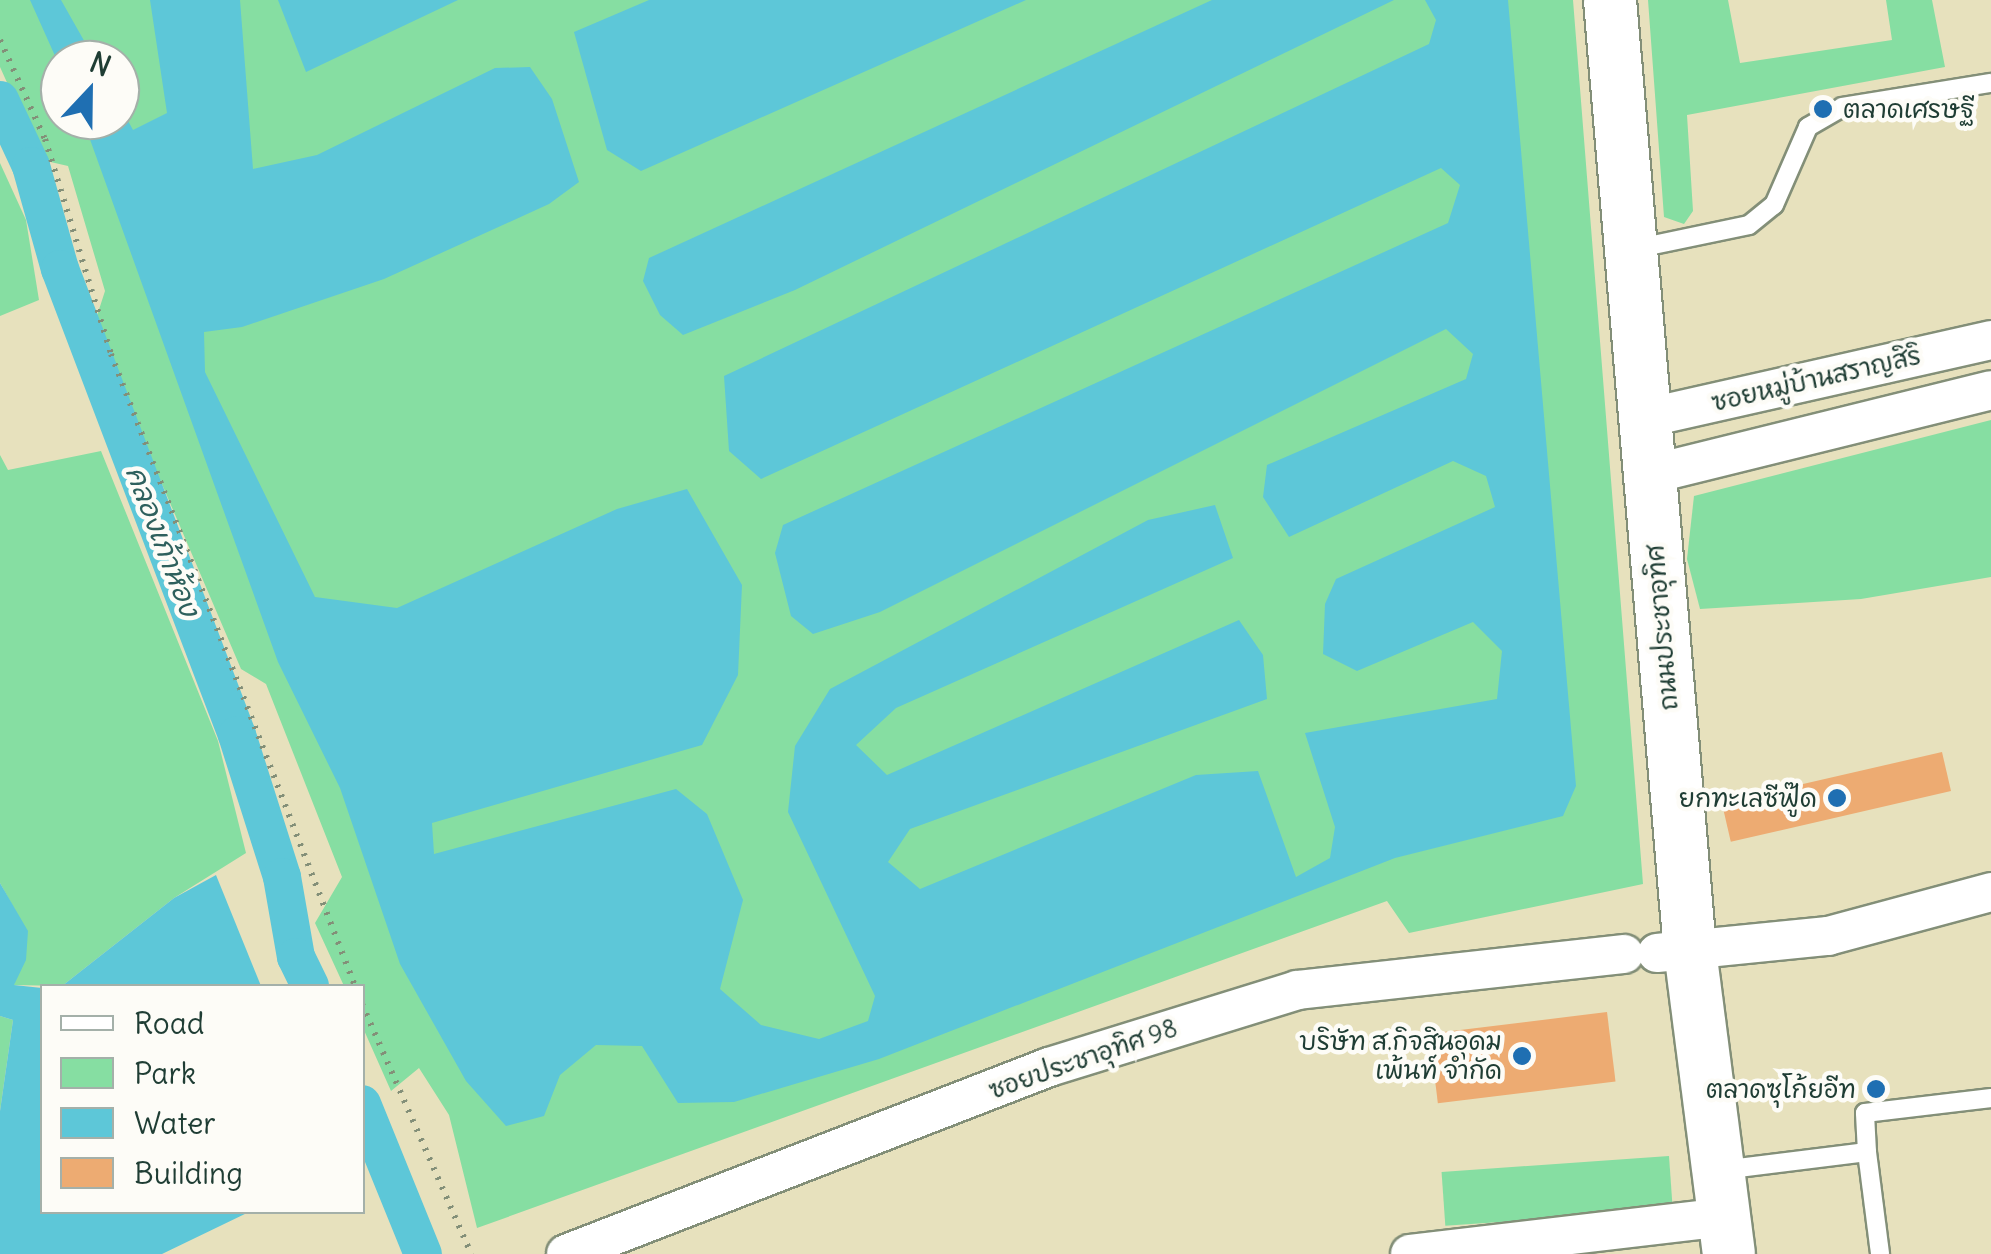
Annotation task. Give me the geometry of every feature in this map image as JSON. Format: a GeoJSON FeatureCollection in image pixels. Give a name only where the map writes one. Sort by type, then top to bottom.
{"type":"FeatureCollection","features":[{"type":"Feature","properties":{"kind":"main road","name":"ถนนประชาอุทิศ"},"geometry":{"type":"LineString","coordinates":[[1610,0],[1648,476],[1657,952],[1723,1214]]}},
{"type":"Feature","properties":{"kind":"street","name":"ซอยหมู่บ้านสราญสิริ"},"geometry":{"type":"LineString","coordinates":[[1641,419],[1991,340]]}},
{"type":"Feature","properties":{"kind":"street","name":"ซอยหมู่บ้านสราญสิริ"},"geometry":{"type":"LineString","coordinates":[[1648,476],[1991,390]]}},
{"type":"Feature","properties":{"kind":"street","name":"ซอยประชาอุทิศ 98"},"geometry":{"type":"LineString","coordinates":[[566,1254],[1048,1067],[1282,995],[1828,936],[1991,892]]}},
{"type":"Feature","properties":{"kind":"street"},"geometry":{"type":"LineString","coordinates":[[1410,1254],[1723,1214]]}},
{"type":"Feature","properties":{"kind":"lane"},"geometry":{"type":"LineString","coordinates":[[1629,250],[1748,225],[1774,205],[1808,127],[1842,108],[1991,83]]}},
{"type":"Feature","properties":{"kind":"lane"},"geometry":{"type":"LineString","coordinates":[[1880,1254],[1864,1113],[1991,1098]]}},
{"type":"Feature","properties":{"kind":"lane"},"geometry":{"type":"LineString","coordinates":[[1723,1214],[1867,1152]]}},
{"type":"Feature","properties":{"kind":"path"},"geometry":{"type":"LineString","coordinates":[[0,40],[45,140],[111,354],[354,984]]}},
{"type":"Feature","properties":{"kind":"path"},"geometry":{"type":"LineString","coordinates":[[365,1011],[470,1254]]}},
{"type":"Feature","properties":{"kind":"green space"},"geometry":{"type":"Polygon","coordinates":[[[0,0],[1573,0],[1643,884],[1409,933],[1387,901],[477,1228],[449,1115],[419,1068],[391,1091],[365,1032],[365,984],[343,984],[315,923],[342,877],[266,684],[241,669],[94,325],[105,291],[68,166],[42,160],[0,67],[0,0]]]}},
{"type":"Feature","properties":{"kind":"green space"},"geometry":{"type":"Polygon","coordinates":[[[1648,0],[1728,0],[1740,63],[1892,40],[1886,0],[1932,0],[1945,67],[1687,115],[1693,211],[1684,224],[1664,217],[1648,0]]]}},
{"type":"Feature","properties":{"kind":"green space"},"geometry":{"type":"Polygon","coordinates":[[[0,163],[26,220],[39,300],[0,316],[0,163]]]}},
{"type":"Feature","properties":{"kind":"green space"},"geometry":{"type":"Polygon","coordinates":[[[1991,420],[1991,577],[1861,599],[1700,609],[1687,559],[1694,496],[1991,420]]]}},
{"type":"Feature","properties":{"kind":"green space"},"geometry":{"type":"Polygon","coordinates":[[[101,451],[218,741],[246,853],[174,898],[65,984],[14,985],[20,919],[0,883],[0,455],[8,470],[101,451]]]}},
{"type":"Feature","properties":{"kind":"green space"},"geometry":{"type":"Polygon","coordinates":[[[0,1016],[13,1020],[0,1111],[0,1016]]]}},
{"type":"Feature","properties":{"kind":"green space"},"geometry":{"type":"Polygon","coordinates":[[[1669,1156],[1673,1210],[1445,1226],[1442,1172],[1669,1156]]]}},
{"type":"Feature","properties":{"kind":"water"},"geometry":{"type":"Polygon","coordinates":[[[30,0],[61,0],[84,40],[48,40],[30,0]]]}},
{"type":"Feature","properties":{"kind":"water"},"geometry":{"type":"Polygon","coordinates":[[[150,0],[240,0],[253,169],[317,155],[495,68],[530,67],[552,99],[579,182],[549,204],[384,279],[242,327],[204,332],[205,372],[315,597],[397,608],[617,509],[687,489],[742,585],[738,675],[702,745],[432,823],[434,854],[676,789],[707,814],[743,900],[720,989],[761,1025],[819,1039],[868,1021],[875,996],[788,812],[795,746],[830,689],[1148,520],[1215,505],[1233,558],[896,708],[856,745],[887,775],[1239,620],[1263,655],[1267,699],[910,829],[888,862],[920,889],[1196,775],[1258,771],[1296,877],[1330,858],[1335,827],[1305,733],[1497,699],[1502,651],[1473,622],[1357,671],[1323,654],[1325,604],[1336,579],[1495,507],[1486,476],[1453,461],[1289,537],[1263,497],[1267,465],[1466,379],[1473,354],[1446,329],[880,612],[813,634],[791,616],[775,553],[783,525],[1448,223],[1460,185],[1441,168],[761,479],[729,451],[724,376],[1429,44],[1436,20],[1425,0],[1508,0],[1576,786],[1563,816],[1395,858],[879,1059],[734,1102],[678,1103],[642,1046],[596,1045],[560,1075],[544,1116],[506,1126],[466,1081],[400,964],[340,788],[278,662],[90,140],[140,140],[140,126],[167,113],[150,0]]]}},
{"type":"Feature","properties":{"kind":"water"},"geometry":{"type":"Polygon","coordinates":[[[278,0],[458,0],[306,72],[278,0]]]}},
{"type":"Feature","properties":{"kind":"water"},"geometry":{"type":"Polygon","coordinates":[[[649,0],[1026,0],[641,171],[607,150],[574,32],[649,0]]]}},
{"type":"Feature","properties":{"kind":"water"},"geometry":{"type":"Polygon","coordinates":[[[1212,0],[1394,0],[795,290],[683,335],[660,315],[643,281],[649,258],[1212,0]]]}},
{"type":"Feature","properties":{"kind":"water"},"geometry":{"type":"Polygon","coordinates":[[[216,875],[260,984],[65,984],[174,898],[216,875]]]}},
{"type":"Feature","properties":{"kind":"water"},"geometry":{"type":"Polygon","coordinates":[[[0,883],[28,931],[26,960],[14,985],[40,988],[40,1214],[245,1214],[162,1254],[0,1254],[0,1111],[13,1020],[0,1016],[0,883]]]}},
{"type":"Feature","properties":{"kind":"building","name":"ยกทะเลซีฟู๊ด"},"geometry":{"type":"Polygon","coordinates":[[[1942,752],[1951,791],[1731,842],[1722,803],[1942,752]]]}},
{"type":"Feature","properties":{"kind":"building","name":"บริษัท ส.กิจสินอุดม เพ้นท์ จำกัด"},"geometry":{"type":"Polygon","coordinates":[[[1607,1012],[1616,1081],[1438,1103],[1429,1034],[1607,1012]]]}},
{"type":"Feature","properties":{"kind":"waterway","name":"คลองเก้าห้อง"},"geometry":{"type":"LineString","coordinates":[[0,100],[31,166],[60,269],[237,735],[282,877],[296,957],[309,984]]}},
{"type":"Feature","properties":{"kind":"waterway","name":"คลองเก้าห้อง"},"geometry":{"type":"LineString","coordinates":[[365,1111],[423,1254]]}},
{"type":"Feature","properties":{"kind":"place","name":"ตลาดเศรษฐี"},"geometry":{"type":"Point","coordinates":[1823,109]}},
{"type":"Feature","properties":{"kind":"place","name":"ยกทะเลซีฟู๊ด"},"geometry":{"type":"Point","coordinates":[1837,798]}},
{"type":"Feature","properties":{"kind":"place","name":"บริษัท ส.กิจสินอุดม เพ้นท์ จำกัด"},"geometry":{"type":"Point","coordinates":[1522,1056]}},
{"type":"Feature","properties":{"kind":"place","name":"ตลาดซุโก้ยอีท"},"geometry":{"type":"Point","coordinates":[1876,1089]}}]}
